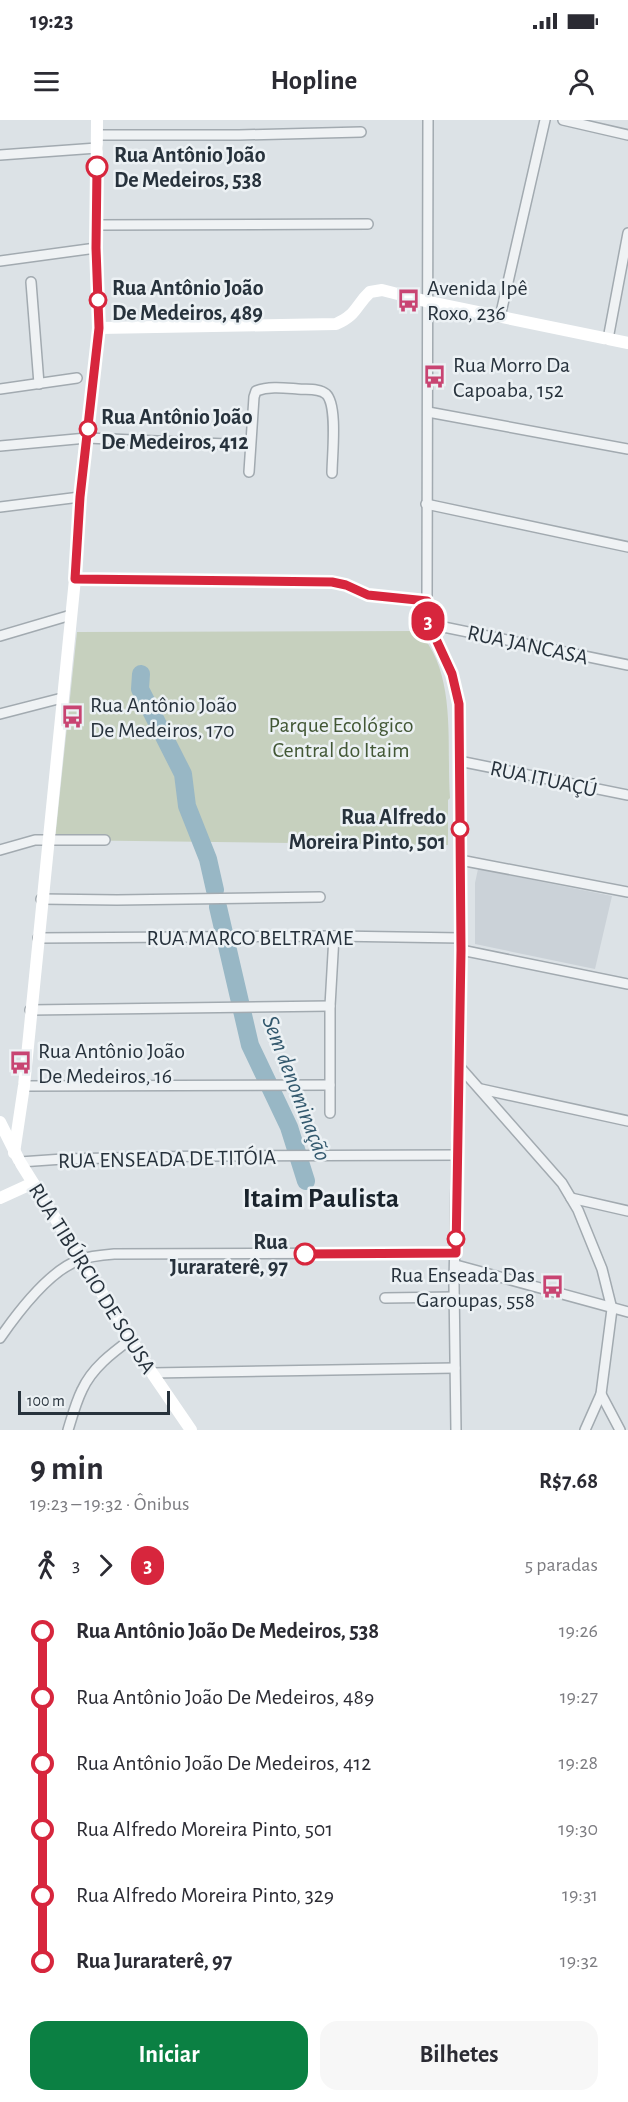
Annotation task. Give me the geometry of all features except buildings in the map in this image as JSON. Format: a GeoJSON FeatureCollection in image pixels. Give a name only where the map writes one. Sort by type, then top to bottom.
{"type":"FeatureCollection","features":[{"type":"Feature","properties":{"kind":"street"},"geometry":{"type":"LineString","coordinates":[[17,1158],[41,899],[75,579],[80,497],[87,438],[84,377],[99,328],[96,248],[97,120]]}},
{"type":"Feature","properties":{"kind":"street"},"geometry":{"type":"LineString","coordinates":[[428,120],[427,601],[429,624],[452,674],[459,704],[461,950],[455,1297],[456,1430]]}},
{"type":"Feature","properties":{"kind":"street"},"geometry":{"type":"LineString","coordinates":[[500,317],[545,120]]}},
{"type":"Feature","properties":{"kind":"street"},"geometry":{"type":"LineString","coordinates":[[563,120],[628,135]]}},
{"type":"Feature","properties":{"kind":"street"},"geometry":{"type":"LineString","coordinates":[[0,155],[97,142],[361,132]]}},
{"type":"Feature","properties":{"kind":"street"},"geometry":{"type":"LineString","coordinates":[[96,225],[368,224]]}},
{"type":"Feature","properties":{"kind":"street"},"geometry":{"type":"LineString","coordinates":[[608,339],[628,232]]}},
{"type":"Feature","properties":{"kind":"street"},"geometry":{"type":"LineString","coordinates":[[0,261],[96,248]]}},
{"type":"Feature","properties":{"kind":"street"},"geometry":{"type":"LineString","coordinates":[[31,282],[39,384]]}},
{"type":"Feature","properties":{"kind":"street"},"geometry":{"type":"LineString","coordinates":[[99,328],[336,324],[355,313],[366,296],[375,290],[628,343]]}},
{"type":"Feature","properties":{"kind":"street"},"geometry":{"type":"LineString","coordinates":[[0,389],[84,377]]}},
{"type":"Feature","properties":{"kind":"street"},"geometry":{"type":"LineString","coordinates":[[249,472],[252,405],[256,391],[266,388],[317,390],[325,394],[330,401],[333,413],[332,473]]}},
{"type":"Feature","properties":{"kind":"street"},"geometry":{"type":"LineString","coordinates":[[428,412],[628,449]]}},
{"type":"Feature","properties":{"kind":"street"},"geometry":{"type":"LineString","coordinates":[[0,446],[87,438],[250,445]]}},
{"type":"Feature","properties":{"kind":"street"},"geometry":{"type":"LineString","coordinates":[[0,507],[80,497]]}},
{"type":"Feature","properties":{"kind":"street"},"geometry":{"type":"LineString","coordinates":[[426,504],[628,547]]}},
{"type":"Feature","properties":{"kind":"street"},"geometry":{"type":"LineString","coordinates":[[75,579],[332,582],[346,585],[368,595],[427,601]]}},
{"type":"Feature","properties":{"kind":"street"},"geometry":{"type":"LineString","coordinates":[[0,636],[71,615]]}},
{"type":"Feature","properties":{"kind":"street","name":"RUA JANCASA"},"geometry":{"type":"LineString","coordinates":[[429,624],[628,665]]}},
{"type":"Feature","properties":{"kind":"street"},"geometry":{"type":"LineString","coordinates":[[0,714],[62,698]]}},
{"type":"Feature","properties":{"kind":"street","name":"RUA ITUAÇÚ"},"geometry":{"type":"LineString","coordinates":[[459,760],[628,795]]}},
{"type":"Feature","properties":{"kind":"street"},"geometry":{"type":"LineString","coordinates":[[0,850],[26,842],[105,840]]}},
{"type":"Feature","properties":{"kind":"street"},"geometry":{"type":"LineString","coordinates":[[460,860],[628,892]]}},
{"type":"Feature","properties":{"kind":"street"},"geometry":{"type":"LineString","coordinates":[[41,899],[320,897]]}},
{"type":"Feature","properties":{"kind":"street"},"geometry":{"type":"LineString","coordinates":[[330,1113],[330,1006],[334,936]]}},
{"type":"Feature","properties":{"kind":"street","name":"RUA MARCO BELTRAME"},"geometry":{"type":"LineString","coordinates":[[38,938],[334,936],[461,938]]}},
{"type":"Feature","properties":{"kind":"street"},"geometry":{"type":"LineString","coordinates":[[461,950],[628,984]]}},
{"type":"Feature","properties":{"kind":"street"},"geometry":{"type":"LineString","coordinates":[[30,1010],[330,1006]]}},
{"type":"Feature","properties":{"kind":"street"},"geometry":{"type":"LineString","coordinates":[[459,1066],[562,1183],[578,1210],[602,1269],[612,1309],[602,1394],[585,1430]]}},
{"type":"Feature","properties":{"kind":"street"},"geometry":{"type":"LineString","coordinates":[[24,1086],[330,1085]]}},
{"type":"Feature","properties":{"kind":"street"},"geometry":{"type":"LineString","coordinates":[[481,1089],[628,1121]]}},
{"type":"Feature","properties":{"kind":"street","name":"RUA TIBÚRCIO DE SOUSA"},"geometry":{"type":"LineString","coordinates":[[0,1122],[17,1158],[191,1430]]}},
{"type":"Feature","properties":{"kind":"street","name":"RUA ENSEADA DE TITÓIA"},"geometry":{"type":"LineString","coordinates":[[17,1158],[458,1155]]}},
{"type":"Feature","properties":{"kind":"street"},"geometry":{"type":"LineString","coordinates":[[0,1198],[33,1183]]}},
{"type":"Feature","properties":{"kind":"street"},"geometry":{"type":"LineString","coordinates":[[571,1198],[628,1211]]}},
{"type":"Feature","properties":{"kind":"street"},"geometry":{"type":"LineString","coordinates":[[0,1338],[15,1317],[45,1285],[70,1264],[81,1259],[115,1254],[456,1253]]}},
{"type":"Feature","properties":{"kind":"street"},"geometry":{"type":"LineString","coordinates":[[456,1265],[628,1312]]}},
{"type":"Feature","properties":{"kind":"street"},"geometry":{"type":"LineString","coordinates":[[385,1298],[455,1297]]}},
{"type":"Feature","properties":{"kind":"street"},"geometry":{"type":"LineString","coordinates":[[68,1430],[81,1390],[93,1371],[131,1339]]}},
{"type":"Feature","properties":{"kind":"street"},"geometry":{"type":"LineString","coordinates":[[152,1372],[455,1368]]}},
{"type":"Feature","properties":{"kind":"street"},"geometry":{"type":"LineString","coordinates":[[602,1394],[620,1430]]}},
{"type":"Feature","properties":{"kind":"shaded area"},"geometry":{"type":"Polygon","coordinates":[[[478,869],[612,896],[595,969],[475,944],[475,883],[478,869]]]}},
{"type":"Feature","properties":{"kind":"green space","name":"Parque Ecológico Central do Itaim"},"geometry":{"type":"Polygon","coordinates":[[[418,631],[431,648],[445,688],[449,733],[448,845],[55,840],[77,632],[418,631]]]}},
{"type":"Feature","properties":{"kind":"waterway"},"geometry":{"type":"LineString","coordinates":[[141,674],[140,689],[183,774],[187,806],[208,859],[215,890]]}},
{"type":"Feature","properties":{"kind":"waterway","name":"Sem denominação"},"geometry":{"type":"LineString","coordinates":[[218,907],[250,1045],[289,1127],[306,1181]]}},
{"type":"Feature","properties":{"kind":"bus line","name":"3"},"geometry":{"type":"LineString","coordinates":[[97,167],[96,248],[99,328],[80,497],[75,579],[332,582],[346,585],[368,595],[427,601],[429,624],[452,674],[459,704],[461,950],[456,1253],[305,1254]]}},
{"type":"Feature","properties":{"kind":"place","name":"Rua Antônio João De Medeiros, 538"},"geometry":{"type":"Point","coordinates":[97,167]}},
{"type":"Feature","properties":{"kind":"place","name":"Rua Antônio João De Medeiros, 489"},"geometry":{"type":"Point","coordinates":[98,300]}},
{"type":"Feature","properties":{"kind":"place","name":"Avenida Ipê Roxo, 236"},"geometry":{"type":"Point","coordinates":[409,300]}},
{"type":"Feature","properties":{"kind":"place","name":"Rua Morro Da Capoaba, 152"},"geometry":{"type":"Point","coordinates":[435,377]}},
{"type":"Feature","properties":{"kind":"place","name":"Rua Antônio João De Medeiros, 412"},"geometry":{"type":"Point","coordinates":[88,429]}},
{"type":"Feature","properties":{"kind":"place","name":"Rua Antônio João De Medeiros, 170"},"geometry":{"type":"Point","coordinates":[72,717]}},
{"type":"Feature","properties":{"kind":"place","name":"Rua Alfredo Moreira Pinto, 501"},"geometry":{"type":"Point","coordinates":[460,829]}},
{"type":"Feature","properties":{"kind":"place","name":"Rua Antônio João De Medeiros, 16"},"geometry":{"type":"Point","coordinates":[20,1063]}},
{"type":"Feature","properties":{"kind":"place","name":"Rua Juraraterê, 97"},"geometry":{"type":"Point","coordinates":[305,1254]}},
{"type":"Feature","properties":{"kind":"place","name":"Rua Enseada Das Garoupas, 558"},"geometry":{"type":"Point","coordinates":[553,1287]}},
{"type":"Feature","properties":{"kind":"district","name":"Itaim Paulista"},"geometry":{"type":"Point","coordinates":[321,1197]}}]}
